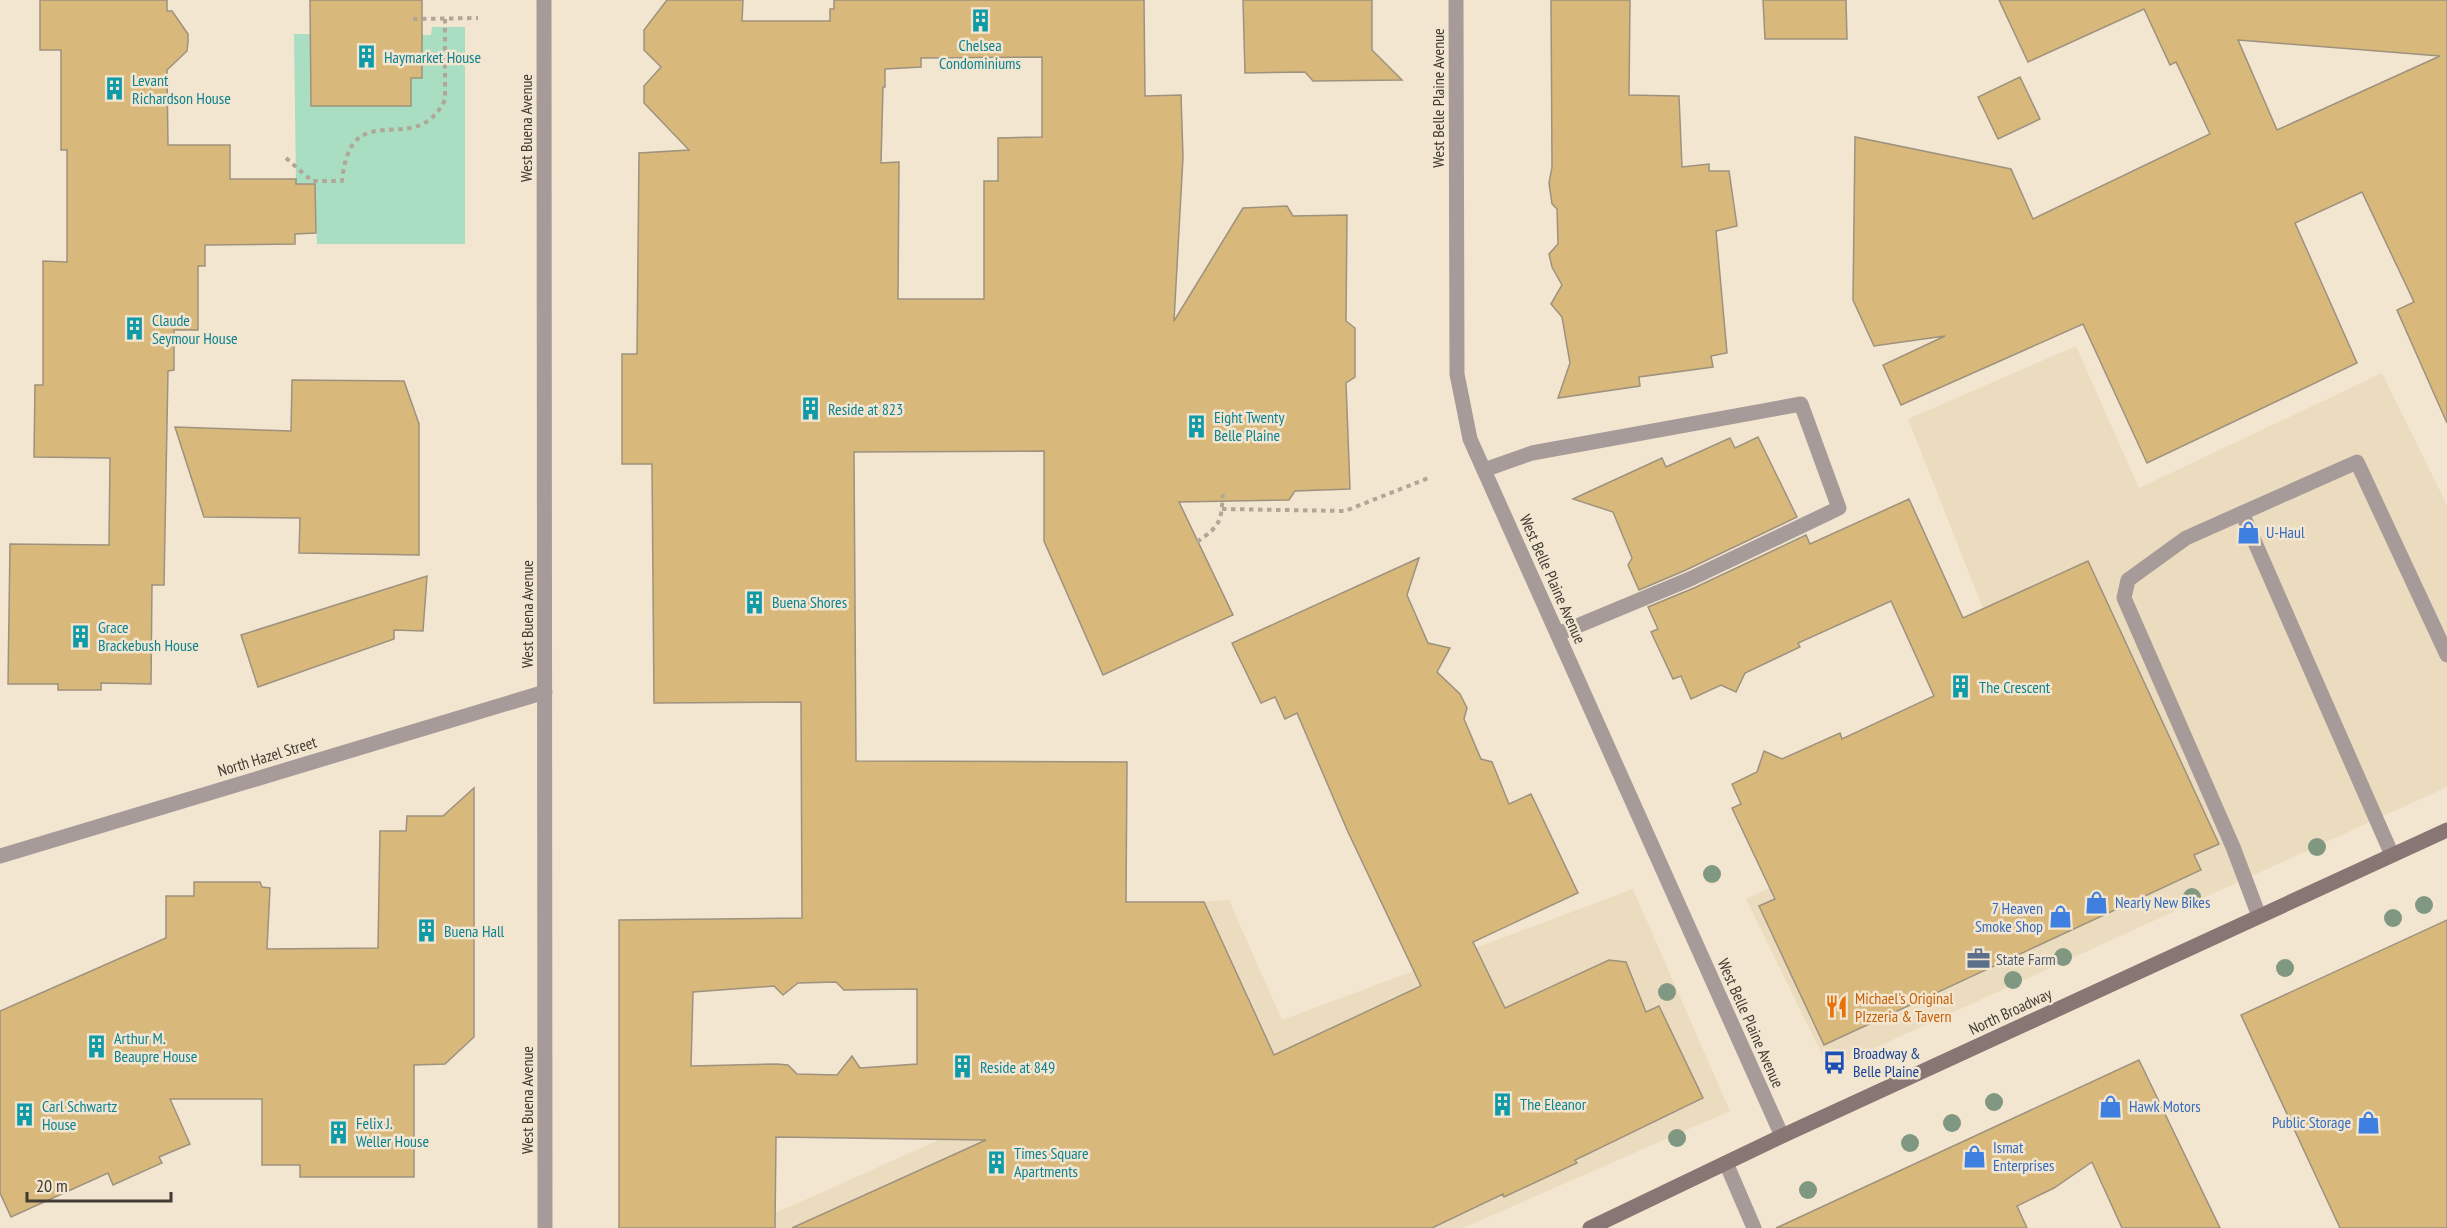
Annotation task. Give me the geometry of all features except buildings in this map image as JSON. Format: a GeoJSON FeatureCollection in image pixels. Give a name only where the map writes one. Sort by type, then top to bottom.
{"type":"FeatureCollection","features":[{"type":"Feature","properties":{"kind":"main road","name":"North Broadway"},"geometry":{"type":"LineString","coordinates":[[1590,1228],[1782,1136],[2447,830]]}},
{"type":"Feature","properties":{"kind":"street","name":"West Buena Avenue"},"geometry":{"type":"LineString","coordinates":[[544,0],[545,1228]]}},
{"type":"Feature","properties":{"kind":"street","name":"West Belle Plaine Avenue"},"geometry":{"type":"LineString","coordinates":[[1456,0],[1457,374],[1470,439],[1782,1136]]}},
{"type":"Feature","properties":{"kind":"street"},"geometry":{"type":"LineString","coordinates":[[1484,470],[1532,453],[1800,404],[1839,508],[1690,579],[1558,634]]}},
{"type":"Feature","properties":{"kind":"street"},"geometry":{"type":"LineString","coordinates":[[2259,916],[2233,847],[2124,598],[2128,580],[2186,538],[2357,462],[2447,655]]}},
{"type":"Feature","properties":{"kind":"street"},"geometry":{"type":"LineString","coordinates":[[2242,513],[2392,855]]}},
{"type":"Feature","properties":{"kind":"street","name":"North Hazel Street"},"geometry":{"type":"LineString","coordinates":[[0,856],[545,692]]}},
{"type":"Feature","properties":{"kind":"street"},"geometry":{"type":"LineString","coordinates":[[1726,1163],[1754,1228]]}},
{"type":"Feature","properties":{"kind":"path"},"geometry":{"type":"LineString","coordinates":[[413,19],[478,18]]}},
{"type":"Feature","properties":{"kind":"path"},"geometry":{"type":"LineString","coordinates":[[285,158],[312,182],[342,181],[344,163],[349,149],[359,136],[375,131],[408,130],[426,123],[439,112],[445,100],[445,19]]}},
{"type":"Feature","properties":{"kind":"path"},"geometry":{"type":"LineString","coordinates":[[1222,508],[1345,511],[1431,477]]}},
{"type":"Feature","properties":{"kind":"path"},"geometry":{"type":"LineString","coordinates":[[1197,542],[1214,530],[1222,516],[1223,490]]}},
{"type":"Feature","properties":{"kind":"shaded area"},"geometry":{"type":"Polygon","coordinates":[[[2076,346],[2139,488],[2382,373],[2447,505],[2447,787],[1829,1069],[1746,899],[2041,756],[1908,419],[2076,346]]]}},
{"type":"Feature","properties":{"kind":"shaded area"},"geometry":{"type":"Polygon","coordinates":[[[1633,889],[1730,1111],[1463,1228],[742,1228],[1017,1105],[1015,913],[1229,900],[1282,1020],[1633,889]]]}},
{"type":"Feature","properties":{"kind":"green space"},"geometry":{"type":"Polygon","coordinates":[[[432,27],[465,27],[465,244],[317,244],[315,185],[296,184],[294,34],[310,34],[311,106],[411,106],[411,78],[422,78],[422,35],[431,35],[432,27]]]}},
{"type":"Feature","properties":{"kind":"place","name":"Chelsea Condominiums"},"geometry":{"type":"Point","coordinates":[980,20]}},
{"type":"Feature","properties":{"kind":"place","name":"Haymarket House"},"geometry":{"type":"Point","coordinates":[366,57]}},
{"type":"Feature","properties":{"kind":"place","name":"Levant Richardson House"},"geometry":{"type":"Point","coordinates":[114,89]}},
{"type":"Feature","properties":{"kind":"place","name":"Claude Seymour House"},"geometry":{"type":"Point","coordinates":[134,329]}},
{"type":"Feature","properties":{"kind":"place","name":"Reside at 823"},"geometry":{"type":"Point","coordinates":[810,409]}},
{"type":"Feature","properties":{"kind":"place","name":"Eight Twenty Belle Plaine"},"geometry":{"type":"Point","coordinates":[1196,426]}},
{"type":"Feature","properties":{"kind":"place","name":"U-Haul"},"geometry":{"type":"Point","coordinates":[2248,532]}},
{"type":"Feature","properties":{"kind":"place","name":"Buena Shores"},"geometry":{"type":"Point","coordinates":[754,602]}},
{"type":"Feature","properties":{"kind":"place","name":"Grace Brackebush House"},"geometry":{"type":"Point","coordinates":[80,636]}},
{"type":"Feature","properties":{"kind":"place","name":"The Crescent"},"geometry":{"type":"Point","coordinates":[1961,687]}},
{"type":"Feature","properties":{"kind":"place","name":"Nearly New Bikes"},"geometry":{"type":"Point","coordinates":[2097,902]}},
{"type":"Feature","properties":{"kind":"place","name":"7 Heaven Smoke Shop"},"geometry":{"type":"Point","coordinates":[2061,917]}},
{"type":"Feature","properties":{"kind":"place","name":"Buena Hall"},"geometry":{"type":"Point","coordinates":[426,931]}},
{"type":"Feature","properties":{"kind":"place","name":"State Farm"},"geometry":{"type":"Point","coordinates":[1978,959]}},
{"type":"Feature","properties":{"kind":"place","name":"Michael's Original PIzzeria & Tavern"},"geometry":{"type":"Point","coordinates":[1837,1007]}},
{"type":"Feature","properties":{"kind":"place","name":"Arthur M. Beaupre House"},"geometry":{"type":"Point","coordinates":[96,1047]}},
{"type":"Feature","properties":{"kind":"place","name":"Broadway & Belle Plaine"},"geometry":{"type":"Point","coordinates":[1835,1062]}},
{"type":"Feature","properties":{"kind":"place","name":"Reside at 849"},"geometry":{"type":"Point","coordinates":[962,1067]}},
{"type":"Feature","properties":{"kind":"place","name":"The Eleanor"},"geometry":{"type":"Point","coordinates":[1502,1104]}},
{"type":"Feature","properties":{"kind":"place","name":"Hawk Motors"},"geometry":{"type":"Point","coordinates":[2111,1106]}},
{"type":"Feature","properties":{"kind":"place","name":"Carl Schwartz House"},"geometry":{"type":"Point","coordinates":[24,1115]}},
{"type":"Feature","properties":{"kind":"place","name":"Public Storage"},"geometry":{"type":"Point","coordinates":[2369,1122]}},
{"type":"Feature","properties":{"kind":"place","name":"Felix J. Weller House"},"geometry":{"type":"Point","coordinates":[338,1132]}},
{"type":"Feature","properties":{"kind":"place","name":"Ismat Enterprises"},"geometry":{"type":"Point","coordinates":[1975,1156]}},
{"type":"Feature","properties":{"kind":"place","name":"Times Square Apartments"},"geometry":{"type":"Point","coordinates":[996,1162]}}]}
